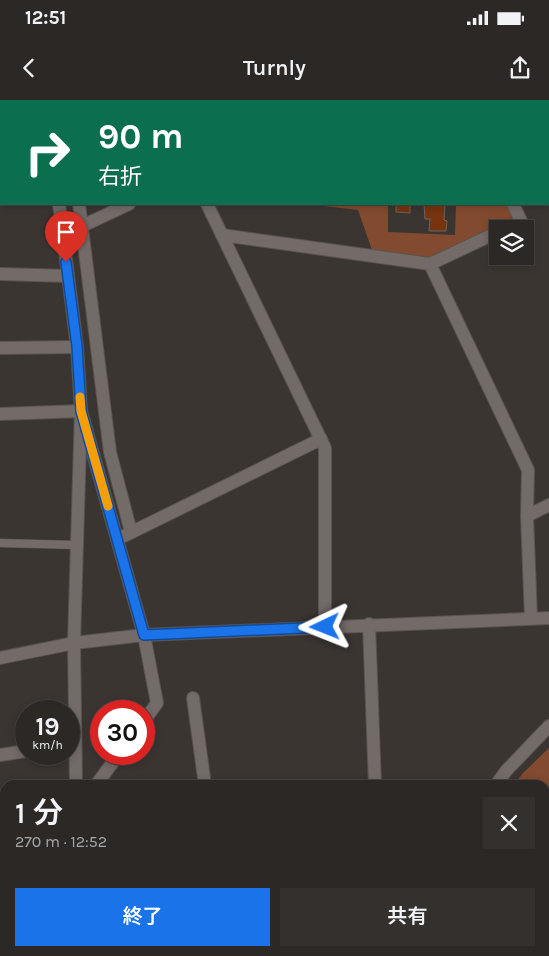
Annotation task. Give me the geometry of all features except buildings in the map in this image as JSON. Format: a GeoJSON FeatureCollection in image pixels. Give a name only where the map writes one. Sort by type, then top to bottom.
{"type":"FeatureCollection","features":[{"type":"Feature","properties":{"kind":"street"},"geometry":{"type":"LineString","coordinates":[[59,205],[77,346],[81,411],[73,700]]}},
{"type":"Feature","properties":{"kind":"street"},"geometry":{"type":"LineString","coordinates":[[79,205],[110,452],[131,532]]}},
{"type":"Feature","properties":{"kind":"street"},"geometry":{"type":"LineString","coordinates":[[63,234],[127,205]]}},
{"type":"Feature","properties":{"kind":"street"},"geometry":{"type":"LineString","coordinates":[[208,205],[325,448],[325,627]]}},
{"type":"Feature","properties":{"kind":"street"},"geometry":{"type":"LineString","coordinates":[[513,205],[521,220]]}},
{"type":"Feature","properties":{"kind":"street"},"geometry":{"type":"LineString","coordinates":[[222,234],[430,264],[489,236]]}},
{"type":"Feature","properties":{"kind":"street"},"geometry":{"type":"LineString","coordinates":[[430,264],[528,470],[526,516],[531,618]]}},
{"type":"Feature","properties":{"kind":"street"},"geometry":{"type":"LineString","coordinates":[[0,274],[68,276]]}},
{"type":"Feature","properties":{"kind":"street"},"geometry":{"type":"LineString","coordinates":[[0,348],[77,346]]}},
{"type":"Feature","properties":{"kind":"street"},"geometry":{"type":"LineString","coordinates":[[0,414],[81,411]]}},
{"type":"Feature","properties":{"kind":"street"},"geometry":{"type":"LineString","coordinates":[[81,411],[144,635],[157,703],[155,706]]}},
{"type":"Feature","properties":{"kind":"street"},"geometry":{"type":"LineString","coordinates":[[118,538],[322,439]]}},
{"type":"Feature","properties":{"kind":"street"},"geometry":{"type":"LineString","coordinates":[[526,516],[549,505]]}},
{"type":"Feature","properties":{"kind":"street"},"geometry":{"type":"LineString","coordinates":[[0,658],[74,644],[144,635],[368,624],[549,618]]}},
{"type":"Feature","properties":{"kind":"street"},"geometry":{"type":"LineString","coordinates":[[368,624],[375,780]]}},
{"type":"Feature","properties":{"kind":"street"},"geometry":{"type":"LineString","coordinates":[[193,698],[204,780]]}},
{"type":"Feature","properties":{"kind":"street"},"geometry":{"type":"LineString","coordinates":[[500,780],[549,726]]}},
{"type":"Feature","properties":{"kind":"street"},"geometry":{"type":"LineString","coordinates":[[0,755],[15,753]]}},
{"type":"Feature","properties":{"kind":"street"},"geometry":{"type":"LineString","coordinates":[[74,765],[76,780]]}},
{"type":"Feature","properties":{"kind":"street"},"geometry":{"type":"LineString","coordinates":[[100,780],[111,765]]}},
{"type":"Feature","properties":{"kind":"lane"},"geometry":{"type":"LineString","coordinates":[[0,543],[76,545]]}},
{"type":"Feature","properties":{"kind":"shaded area"},"geometry":{"type":"Polygon","coordinates":[[[316,205],[388,205],[388,232],[455,235],[456,205],[508,205],[514,217],[508,220],[489,220],[489,229],[429,258],[372,250],[358,210],[316,205]]]}},
{"type":"Feature","properties":{"kind":"shaded area"},"geometry":{"type":"Polygon","coordinates":[[[549,748],[549,780],[518,780],[549,748]]]}},
{"type":"Feature","properties":{"kind":"slow traffic"},"geometry":{"type":"LineString","coordinates":[[80,397],[81,411],[108,506]]}},
{"type":"Feature","properties":{"kind":"route"},"geometry":{"type":"LineString","coordinates":[[66,262],[77,346],[81,411],[144,635],[325,627]]}}]}
